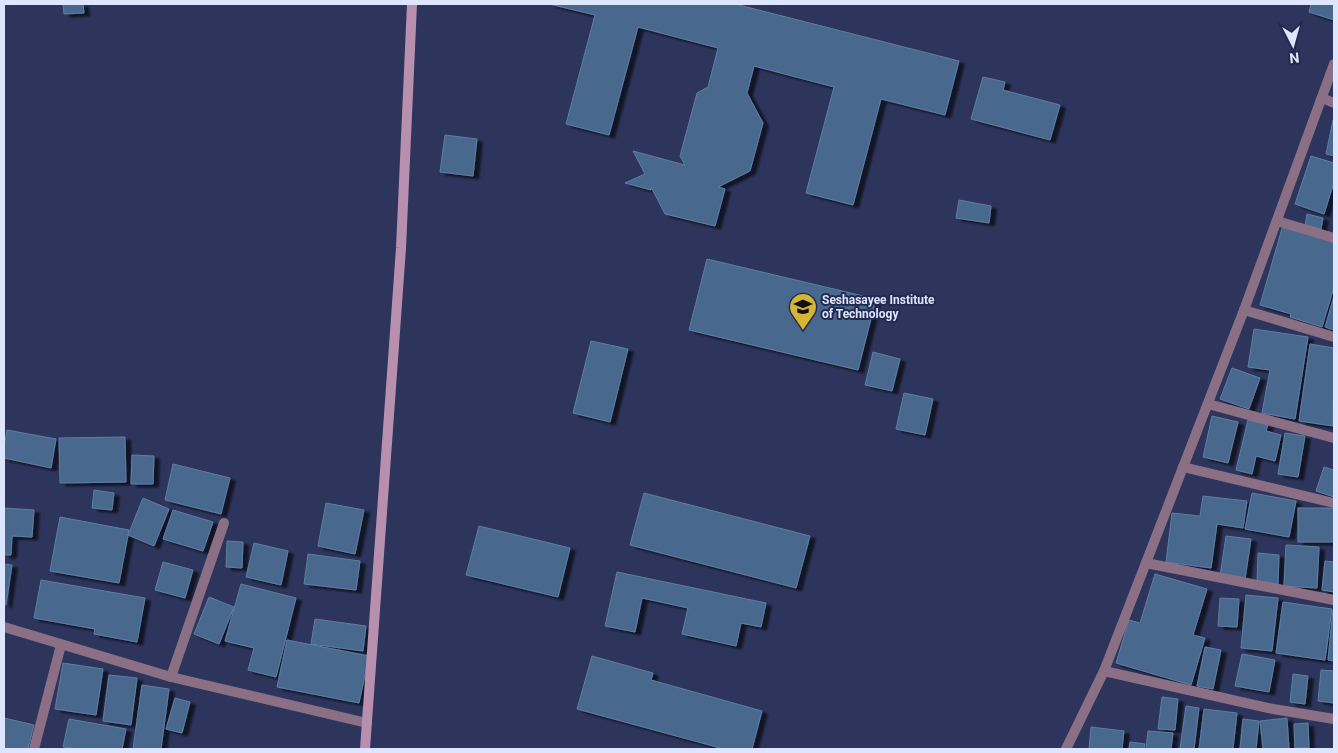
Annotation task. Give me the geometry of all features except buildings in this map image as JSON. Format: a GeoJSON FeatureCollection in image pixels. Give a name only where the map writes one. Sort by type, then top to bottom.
{"type":"FeatureCollection","features":[{"type":"Feature","properties":{"kind":"street"},"geometry":{"type":"LineString","coordinates":[[364,749],[401,248],[412,4]]}},
{"type":"Feature","properties":{"kind":"street"},"geometry":{"type":"LineString","coordinates":[[1066,749],[1104,671],[1244,310],[1334,64]]}},
{"type":"Feature","properties":{"kind":"street"},"geometry":{"type":"LineString","coordinates":[[1322,98],[1334,104]]}},
{"type":"Feature","properties":{"kind":"street"},"geometry":{"type":"LineString","coordinates":[[1277,220],[1334,238]]}},
{"type":"Feature","properties":{"kind":"street"},"geometry":{"type":"LineString","coordinates":[[1244,310],[1334,337]]}},
{"type":"Feature","properties":{"kind":"street"},"geometry":{"type":"LineString","coordinates":[[1208,404],[1334,438]]}},
{"type":"Feature","properties":{"kind":"street"},"geometry":{"type":"LineString","coordinates":[[1183,467],[1334,503]]}},
{"type":"Feature","properties":{"kind":"street"},"geometry":{"type":"LineString","coordinates":[[171,677],[224,523]]}},
{"type":"Feature","properties":{"kind":"street"},"geometry":{"type":"LineString","coordinates":[[1146,563],[1334,600]]}},
{"type":"Feature","properties":{"kind":"street"},"geometry":{"type":"LineString","coordinates":[[4,627],[171,677],[367,723]]}},
{"type":"Feature","properties":{"kind":"street"},"geometry":{"type":"LineString","coordinates":[[34,749],[61,645]]}},
{"type":"Feature","properties":{"kind":"street"},"geometry":{"type":"LineString","coordinates":[[1104,671],[1273,709],[1334,719]]}},
{"type":"Feature","properties":{"kind":"place","name":"Seshasayee Institute of Technology"},"geometry":{"type":"Point","coordinates":[803,331]}}]}
